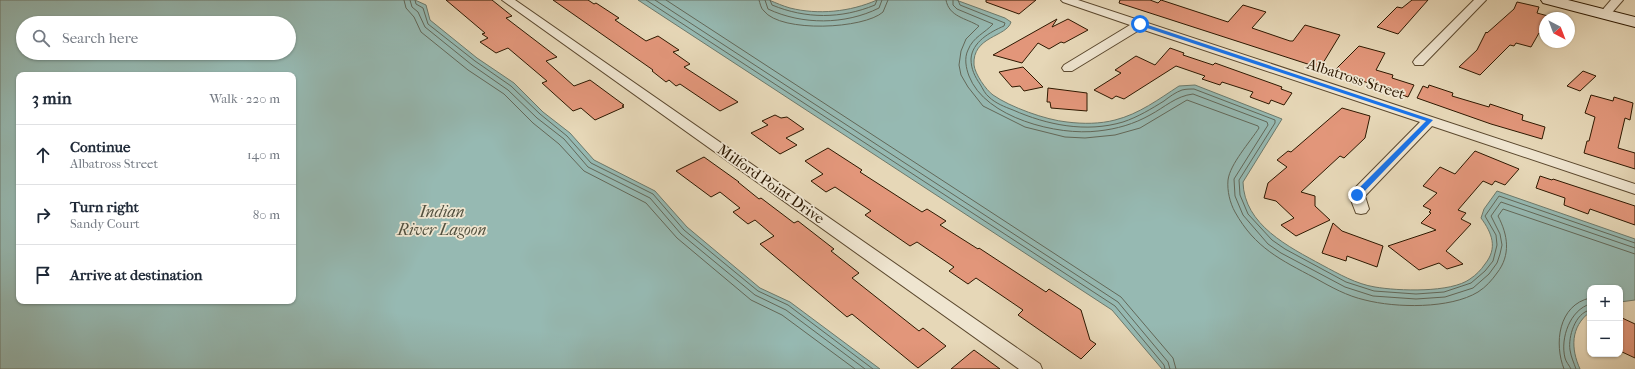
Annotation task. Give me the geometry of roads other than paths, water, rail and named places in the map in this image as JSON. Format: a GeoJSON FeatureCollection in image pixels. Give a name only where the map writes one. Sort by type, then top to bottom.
{"type":"FeatureCollection","features":[{"type":"Feature","properties":{"kind":"street","name":"Milford Point Drive"},"geometry":{"type":"LineString","coordinates":[[508,0],[1033,369]]}},
{"type":"Feature","properties":{"kind":"street","name":"Albatross Street"},"geometry":{"type":"LineString","coordinates":[[1067,0],[1635,189]]}},
{"type":"Feature","properties":{"kind":"street"},"geometry":{"type":"LineString","coordinates":[[1419,62],[1480,0]]}},
{"type":"Feature","properties":{"kind":"street"},"geometry":{"type":"LineString","coordinates":[[1549,0],[1635,22]]}},
{"type":"Feature","properties":{"kind":"street"},"geometry":{"type":"LineString","coordinates":[[1605,14],[1617,0]]}},
{"type":"Feature","properties":{"kind":"street"},"geometry":{"type":"LineString","coordinates":[[1068,68],[1140,24]]}},
{"type":"Feature","properties":{"kind":"street"},"geometry":{"type":"LineString","coordinates":[[1361,209],[1357,195],[1430,120]]}},
{"type":"Feature","properties":{"kind":"water","name":"Indian River Lagoon"},"geometry":{"type":"Polygon","coordinates":[[[0,0],[415,0],[426,5],[430,20],[477,58],[514,83],[543,112],[570,133],[594,160],[655,191],[687,227],[760,288],[790,302],[880,369],[0,369],[0,0]]]}},
{"type":"Feature","properties":{"kind":"water"},"geometry":{"type":"Polygon","coordinates":[[[638,0],[769,0],[790,8],[823,12],[845,10],[877,0],[956,0],[1005,18],[1011,22],[1003,31],[990,38],[978,48],[975,55],[974,65],[984,86],[990,93],[1000,100],[1028,112],[1058,121],[1097,123],[1115,120],[1132,114],[1148,106],[1179,86],[1195,85],[1282,119],[1243,182],[1245,197],[1251,211],[1270,233],[1283,242],[1322,265],[1361,284],[1375,287],[1424,290],[1450,287],[1461,284],[1470,279],[1482,268],[1491,252],[1491,235],[1481,218],[1484,209],[1497,191],[1635,239],[1635,300],[1623,302],[1623,285],[1587,285],[1587,315],[1579,324],[1574,339],[1575,354],[1580,369],[1162,369],[1112,310],[638,0]]]}}]}
